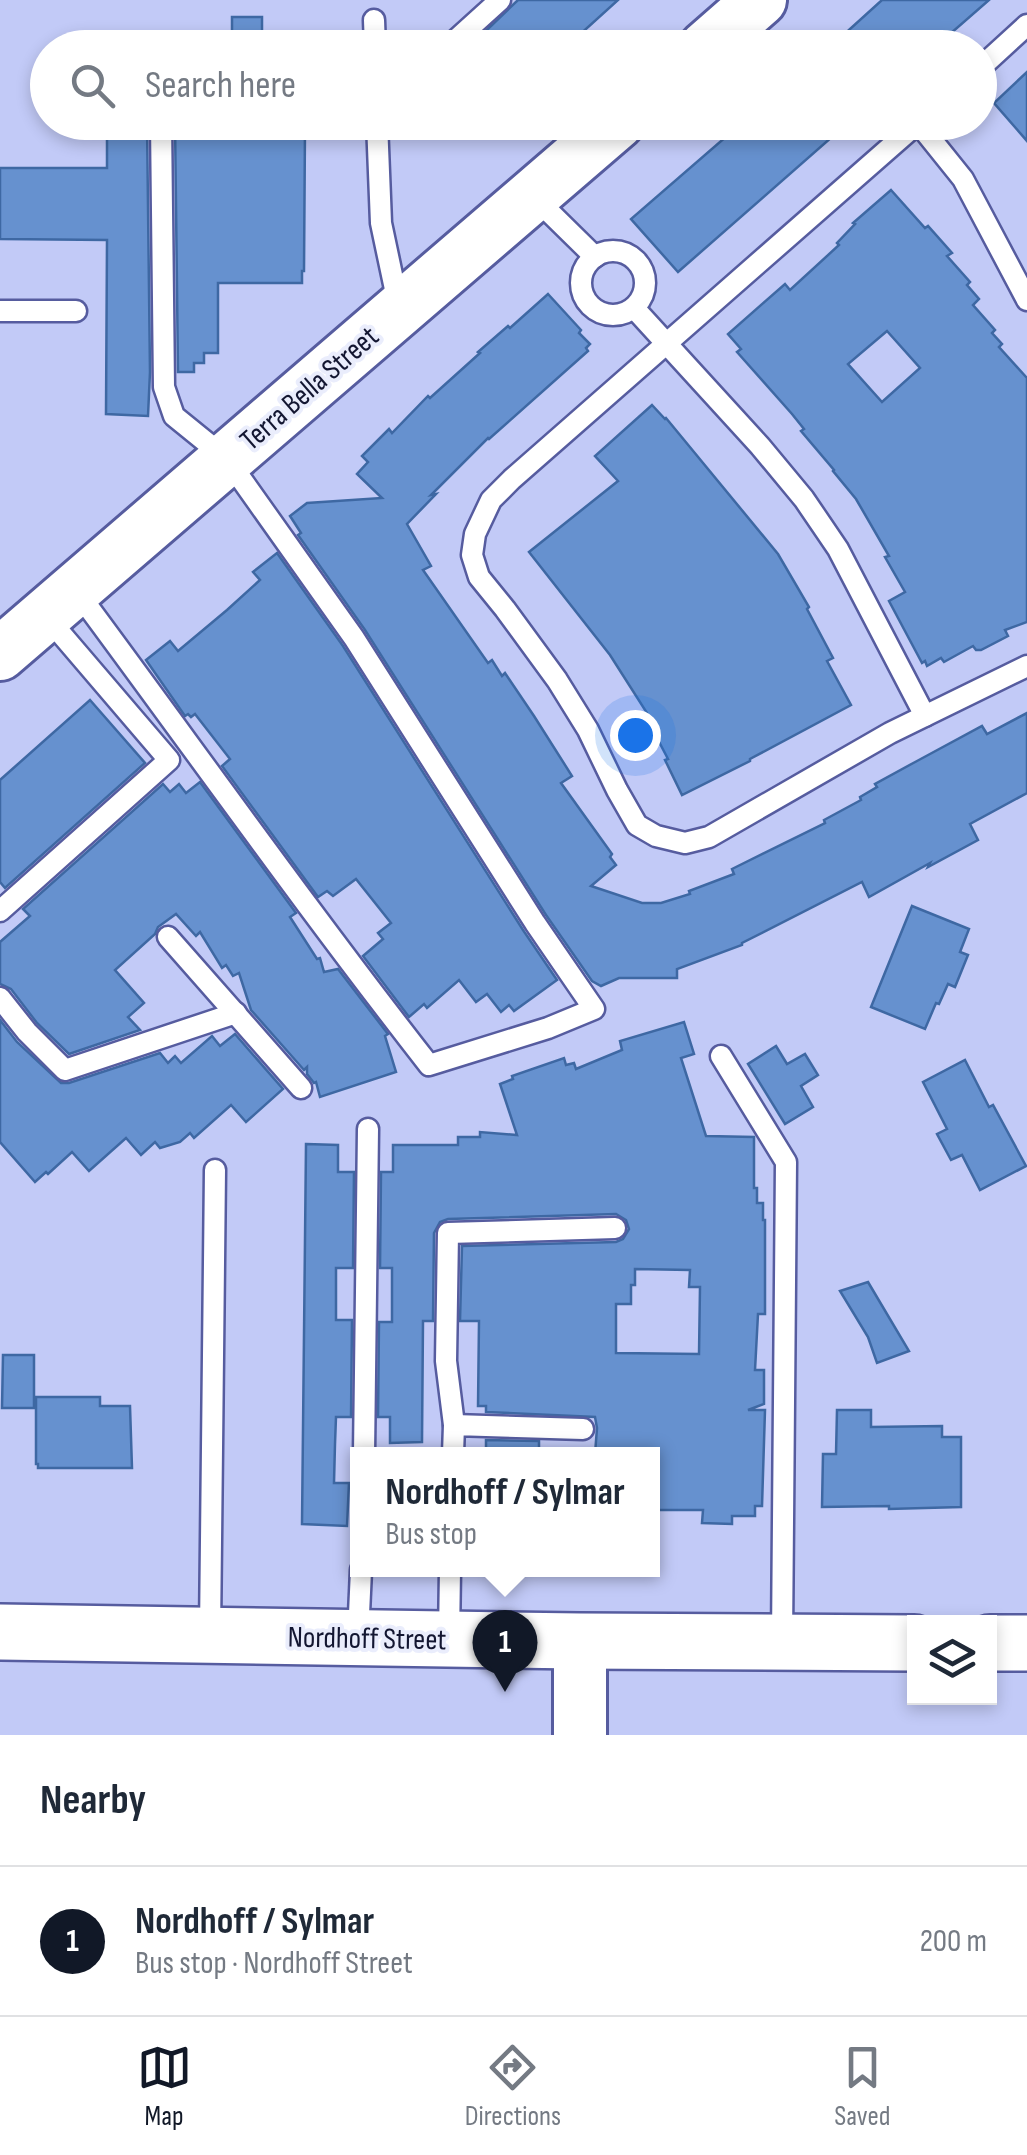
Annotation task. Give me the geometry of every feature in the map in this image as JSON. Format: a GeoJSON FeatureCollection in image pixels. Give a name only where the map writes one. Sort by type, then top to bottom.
{"type":"FeatureCollection","features":[{"type":"Feature","properties":{"kind":"main road"},"geometry":{"type":"LineString","coordinates":[[726,30],[760,0]]}},
{"type":"Feature","properties":{"kind":"main road","name":"Terra Bella Street"},"geometry":{"type":"LineString","coordinates":[[0,654],[597,140]]}},
{"type":"Feature","properties":{"kind":"main road","name":"Nordhoff Street"},"geometry":{"type":"LineString","coordinates":[[0,1632],[907,1642]]}},
{"type":"Feature","properties":{"kind":"main road"},"geometry":{"type":"LineString","coordinates":[[580,1641],[580,1735]]}},
{"type":"Feature","properties":{"kind":"main road"},"geometry":{"type":"LineString","coordinates":[[997,1643],[1027,1643]]}},
{"type":"Feature","properties":{"kind":"lane"},"geometry":{"type":"LineString","coordinates":[[467,30],[500,0]]}},
{"type":"Feature","properties":{"kind":"lane"},"geometry":{"type":"LineString","coordinates":[[374,20],[374,30]]}},
{"type":"Feature","properties":{"kind":"lane"},"geometry":{"type":"LineString","coordinates":[[997,52],[1027,25]]}},
{"type":"Feature","properties":{"kind":"lane"},"geometry":{"type":"LineString","coordinates":[[60,602],[228,795],[341,952],[429,1065],[548,1028],[594,1008],[535,924],[354,638],[226,458],[174,416],[164,387],[161,140]]}},
{"type":"Feature","properties":{"kind":"lane"},"geometry":{"type":"LineString","coordinates":[[378,140],[381,223],[399,310]]}},
{"type":"Feature","properties":{"kind":"lane"},"geometry":{"type":"LineString","coordinates":[[899,140],[512,479],[491,500],[475,534],[472,555],[479,577],[557,680],[588,730],[637,825],[656,836],[685,843],[709,837],[890,733],[1027,666]]}},
{"type":"Feature","properties":{"kind":"lane"},"geometry":{"type":"LineString","coordinates":[[934,140],[963,178],[1027,300]]}},
{"type":"Feature","properties":{"kind":"lane"},"geometry":{"type":"LineString","coordinates":[[533,196],[594,257]]}},
{"type":"Feature","properties":{"kind":"lane"},"geometry":{"type":"LineString","coordinates":[[616,251],[636,259],[642,268],[645,290],[634,308],[614,316],[603,314],[587,302],[581,283],[594,257],[616,251]]}},
{"type":"Feature","properties":{"kind":"lane"},"geometry":{"type":"LineString","coordinates":[[634,308],[804,500],[838,549],[925,716]]}},
{"type":"Feature","properties":{"kind":"lane"},"geometry":{"type":"LineString","coordinates":[[0,310],[76,311]]}},
{"type":"Feature","properties":{"kind":"lane"},"geometry":{"type":"LineString","coordinates":[[0,911],[169,760],[60,602]]}},
{"type":"Feature","properties":{"kind":"lane"},"geometry":{"type":"LineString","coordinates":[[168,937],[301,1088]]}},
{"type":"Feature","properties":{"kind":"lane"},"geometry":{"type":"LineString","coordinates":[[0,998],[65,1070],[236,1013]]}},
{"type":"Feature","properties":{"kind":"lane"},"geometry":{"type":"LineString","coordinates":[[721,1056],[786,1162],[782,1642]]}},
{"type":"Feature","properties":{"kind":"lane"},"geometry":{"type":"LineString","coordinates":[[364,1447],[368,1129]]}},
{"type":"Feature","properties":{"kind":"lane"},"geometry":{"type":"LineString","coordinates":[[210,1636],[214,1170]]}},
{"type":"Feature","properties":{"kind":"lane"},"geometry":{"type":"LineString","coordinates":[[454,1447],[446,1361],[448,1233],[615,1228]]}},
{"type":"Feature","properties":{"kind":"lane"},"geometry":{"type":"LineString","coordinates":[[454,1424],[583,1429]]}},
{"type":"Feature","properties":{"kind":"lane"},"geometry":{"type":"LineString","coordinates":[[358,1638],[361,1577]]}},
{"type":"Feature","properties":{"kind":"lane"},"geometry":{"type":"LineString","coordinates":[[448,1639],[450,1577]]}},
{"type":"Feature","properties":{"kind":"building"},"geometry":{"type":"Polygon","coordinates":[[[518,0],[618,0],[585,30],[487,30],[518,0]]]}},
{"type":"Feature","properties":{"kind":"building"},"geometry":{"type":"Polygon","coordinates":[[[882,0],[989,0],[955,30],[849,30],[882,0]]]}},
{"type":"Feature","properties":{"kind":"building"},"geometry":{"type":"Polygon","coordinates":[[[232,17],[262,17],[262,30],[232,30],[232,17]]]}},
{"type":"Feature","properties":{"kind":"building"},"geometry":{"type":"Polygon","coordinates":[[[1027,72],[1027,141],[997,106],[997,100],[1027,72]]]}},
{"type":"Feature","properties":{"kind":"building"},"geometry":{"type":"Polygon","coordinates":[[[107,140],[147,140],[148,416],[106,414],[107,240],[0,239],[0,168],[107,168],[107,140]]]}},
{"type":"Feature","properties":{"kind":"building"},"geometry":{"type":"Polygon","coordinates":[[[175,140],[305,140],[302,283],[218,283],[218,353],[204,353],[204,363],[194,363],[194,372],[178,372],[175,140]]]}},
{"type":"Feature","properties":{"kind":"building"},"geometry":{"type":"Polygon","coordinates":[[[722,140],[828,140],[678,272],[631,219],[722,140]]]}},
{"type":"Feature","properties":{"kind":"building"},"geometry":{"type":"Polygon","coordinates":[[[891,190],[952,253],[947,256],[979,299],[973,305],[995,330],[992,333],[1002,344],[999,347],[1027,378],[1027,622],[1005,630],[1008,636],[981,650],[973,646],[944,662],[941,658],[927,666],[889,601],[905,592],[856,499],[801,431],[804,429],[792,414],[737,352],[741,349],[728,334],[785,284],[790,290],[839,245],[853,223],[891,190]],[[887,331],[848,364],[882,402],[920,368],[887,331]]]}},
{"type":"Feature","properties":{"kind":"building"},"geometry":{"type":"Polygon","coordinates":[[[548,294],[581,330],[579,333],[590,344],[588,351],[488,438],[407,524],[431,566],[423,570],[488,663],[492,660],[502,676],[505,673],[534,716],[572,776],[561,783],[612,854],[616,865],[591,886],[642,903],[661,903],[690,894],[689,891],[734,874],[732,869],[825,823],[824,820],[861,800],[877,787],[875,784],[982,726],[987,734],[1027,713],[1027,793],[970,824],[978,840],[869,897],[862,882],[742,945],[677,969],[677,978],[619,978],[601,986],[592,981],[365,630],[298,535],[301,533],[290,516],[307,503],[382,498],[357,474],[368,462],[362,456],[548,294]]]}},
{"type":"Feature","properties":{"kind":"building"},"geometry":{"type":"Polygon","coordinates":[[[652,405],[778,554],[809,607],[833,658],[827,661],[851,705],[682,795],[647,713],[610,655],[529,552],[618,481],[595,456],[652,405]]]}},
{"type":"Feature","properties":{"kind":"building"},"geometry":{"type":"Polygon","coordinates":[[[277,553],[343,646],[557,980],[514,1011],[509,1005],[501,1012],[487,994],[476,1002],[459,980],[427,1008],[424,1004],[409,1017],[363,956],[383,939],[378,933],[391,923],[356,879],[333,896],[327,891],[318,897],[222,766],[230,759],[195,714],[185,716],[146,660],[170,641],[178,651],[260,580],[253,572],[277,553]]]}},
{"type":"Feature","properties":{"kind":"building"},"geometry":{"type":"Polygon","coordinates":[[[90,700],[145,763],[5,888],[0,882],[0,780],[90,700]]]}},
{"type":"Feature","properties":{"kind":"building"},"geometry":{"type":"Polygon","coordinates":[[[200,782],[296,913],[290,917],[317,959],[320,958],[324,972],[338,969],[388,1034],[385,1036],[396,1072],[320,1097],[307,1067],[304,1070],[251,1010],[239,973],[233,976],[226,965],[222,968],[200,932],[196,936],[176,914],[115,970],[144,1003],[128,1017],[140,1030],[69,1054],[37,1023],[11,989],[0,984],[0,942],[30,916],[23,909],[163,784],[170,792],[179,784],[186,793],[200,782]]]}},
{"type":"Feature","properties":{"kind":"building"},"geometry":{"type":"Polygon","coordinates":[[[912,906],[969,929],[960,952],[968,955],[955,987],[948,984],[925,1029],[871,1007],[912,906]]]}},
{"type":"Feature","properties":{"kind":"building"},"geometry":{"type":"Polygon","coordinates":[[[0,1020],[17,1042],[61,1083],[160,1053],[168,1063],[175,1056],[181,1063],[212,1036],[220,1046],[235,1034],[283,1089],[246,1122],[231,1105],[194,1138],[190,1133],[180,1142],[160,1148],[155,1142],[141,1155],[126,1138],[89,1171],[72,1152],[35,1182],[0,1142],[0,1020]]]}},
{"type":"Feature","properties":{"kind":"building"},"geometry":{"type":"Polygon","coordinates":[[[684,1022],[694,1054],[681,1058],[706,1136],[754,1137],[754,1188],[757,1203],[763,1203],[765,1220],[765,1314],[758,1314],[755,1370],[764,1370],[764,1404],[748,1410],[765,1410],[762,1506],[755,1506],[755,1516],[732,1516],[732,1524],[702,1523],[703,1510],[660,1510],[660,1447],[596,1447],[595,1417],[486,1412],[486,1406],[478,1406],[479,1321],[460,1321],[462,1246],[616,1242],[629,1229],[626,1220],[616,1214],[440,1222],[434,1233],[433,1321],[423,1321],[422,1442],[390,1443],[390,1417],[378,1417],[379,1322],[392,1322],[392,1268],[380,1268],[381,1172],[393,1172],[393,1145],[458,1145],[458,1137],[480,1137],[480,1132],[517,1135],[500,1084],[564,1058],[566,1065],[574,1063],[576,1069],[622,1050],[620,1041],[684,1022]],[[635,1269],[631,1304],[616,1304],[616,1353],[699,1354],[700,1287],[689,1287],[690,1270],[635,1269]]]}},
{"type":"Feature","properties":{"kind":"building"},"geometry":{"type":"Polygon","coordinates":[[[776,1046],[787,1064],[805,1054],[818,1075],[801,1086],[813,1107],[785,1124],[748,1064],[776,1046]]]}},
{"type":"Feature","properties":{"kind":"building"},"geometry":{"type":"Polygon","coordinates":[[[965,1060],[1026,1166],[980,1190],[962,1155],[951,1160],[937,1134],[947,1129],[923,1082],[965,1060]]]}},
{"type":"Feature","properties":{"kind":"building"},"geometry":{"type":"Polygon","coordinates":[[[306,1144],[338,1145],[338,1172],[354,1172],[353,1268],[336,1268],[336,1320],[352,1320],[351,1417],[336,1417],[334,1483],[349,1483],[347,1526],[302,1524],[306,1144]]]}},
{"type":"Feature","properties":{"kind":"building"},"geometry":{"type":"Polygon","coordinates":[[[868,1282],[909,1351],[877,1363],[868,1337],[840,1291],[868,1282]]]}},
{"type":"Feature","properties":{"kind":"building"},"geometry":{"type":"Polygon","coordinates":[[[3,1355],[34,1355],[34,1408],[2,1408],[3,1355]]]}},
{"type":"Feature","properties":{"kind":"building"},"geometry":{"type":"Polygon","coordinates":[[[36,1397],[100,1397],[100,1406],[130,1406],[132,1468],[38,1468],[36,1397]]]}},
{"type":"Feature","properties":{"kind":"building"},"geometry":{"type":"Polygon","coordinates":[[[837,1410],[871,1410],[871,1427],[942,1426],[942,1437],[961,1437],[961,1507],[822,1507],[823,1454],[836,1454],[837,1410]]]}},
{"type":"Feature","properties":{"kind":"building"},"geometry":{"type":"Polygon","coordinates":[[[486,1440],[539,1441],[539,1447],[486,1447],[486,1440]]]}},
{"type":"Feature","properties":{"kind":"place","name":"Nordhoff / Sylmar"},"geometry":{"type":"Point","coordinates":[505,1692]}}]}
